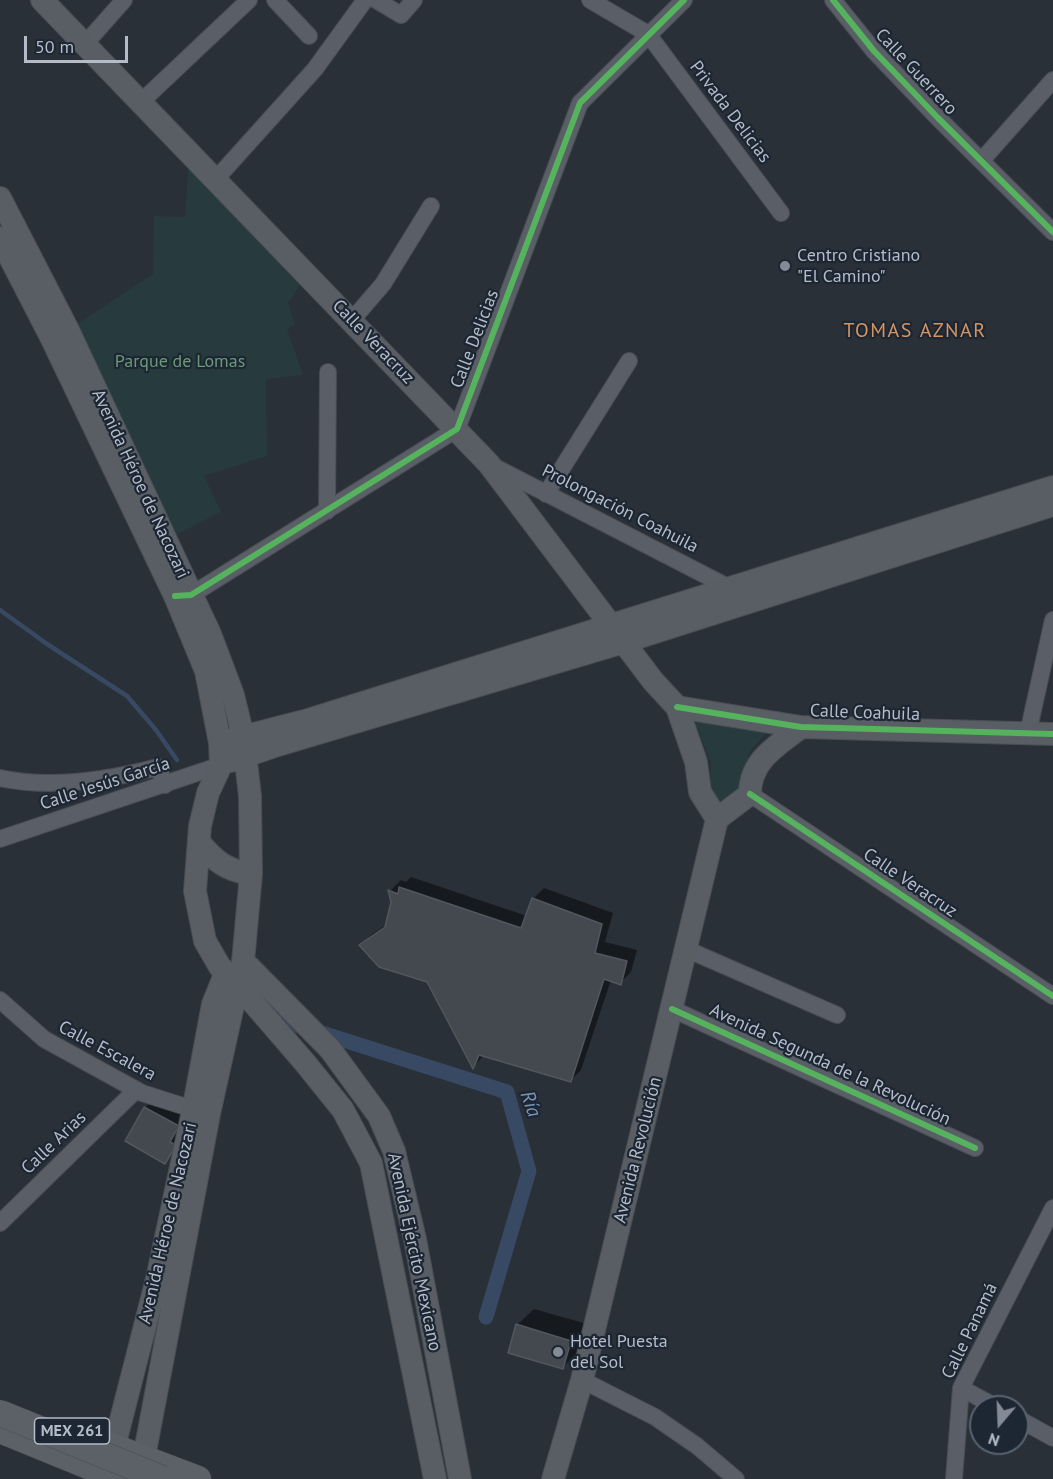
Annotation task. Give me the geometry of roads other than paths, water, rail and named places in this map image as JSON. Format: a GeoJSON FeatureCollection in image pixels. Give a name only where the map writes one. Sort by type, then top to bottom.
{"type":"FeatureCollection","features":[{"type":"Feature","properties":{"kind":"main road","name":"Calle Veracruz"},"geometry":{"type":"LineString","coordinates":[[42,0],[489,464],[653,681],[677,707]]}},
{"type":"Feature","properties":{"kind":"main road","name":"Avenida Héroe de Nacozari"},"geometry":{"type":"LineString","coordinates":[[0,198],[46,308],[183,595],[206,671],[221,754]]}},
{"type":"Feature","properties":{"kind":"main road","name":"Avenida Héroe de Nacozari"},"geometry":{"type":"LineString","coordinates":[[0,238],[46,308]]}},
{"type":"Feature","properties":{"kind":"main road"},"geometry":{"type":"LineString","coordinates":[[618,634],[732,589],[1053,487]]}},
{"type":"Feature","properties":{"kind":"main road"},"geometry":{"type":"LineString","coordinates":[[239,971],[220,967],[205,941],[195,891],[200,826],[221,754],[1053,506]]}},
{"type":"Feature","properties":{"kind":"main road","name":"Avenida Héroe de Nacozari"},"geometry":{"type":"LineString","coordinates":[[104,1478],[239,971],[250,874],[250,796],[244,746],[232,695],[210,634],[183,595]]}},
{"type":"Feature","properties":{"kind":"main road"},"geometry":{"type":"LineString","coordinates":[[677,707],[696,762],[700,792],[717,819],[750,794]]}},
{"type":"Feature","properties":{"kind":"main road","name":"Calle Coahuila"},"geometry":{"type":"LineString","coordinates":[[677,707],[801,727],[1053,734]]}},
{"type":"Feature","properties":{"kind":"main road","name":"Calle Coahuila"},"geometry":{"type":"LineString","coordinates":[[750,794],[750,784],[758,762],[801,727]]}},
{"type":"Feature","properties":{"kind":"main road","name":"Avenida Revolución"},"geometry":{"type":"LineString","coordinates":[[553,1479],[582,1380],[717,819]]}},
{"type":"Feature","properties":{"kind":"main road"},"geometry":{"type":"LineString","coordinates":[[199,842],[213,859],[232,871],[250,874]]}},
{"type":"Feature","properties":{"kind":"main road","name":"Avenida Ejército Mexicano"},"geometry":{"type":"LineString","coordinates":[[239,971],[344,1110],[371,1163],[435,1479]]}},
{"type":"Feature","properties":{"kind":"main road","name":"Avenida Ejército Mexicano"},"geometry":{"type":"LineString","coordinates":[[239,971],[330,1049],[379,1116],[394,1151],[415,1239],[460,1479]]}},
{"type":"Feature","properties":{"kind":"main road","name":"Avenida Héroe de Nacozari"},"geometry":{"type":"LineString","coordinates":[[140,1468],[201,1112]]}},
{"type":"Feature","properties":{"kind":"main road","name":"MEX 261"},"geometry":{"type":"LineString","coordinates":[[0,1402],[114,1447],[140,1468],[198,1479]]}},
{"type":"Feature","properties":{"kind":"main road"},"geometry":{"type":"LineString","coordinates":[[0,1413],[164,1479]]}},
{"type":"Feature","properties":{"kind":"main road","name":"MEX 261"},"geometry":{"type":"LineString","coordinates":[[0,1430],[104,1478]]}},
{"type":"Feature","properties":{"kind":"street"},"geometry":{"type":"LineString","coordinates":[[85,44],[124,0]]}},
{"type":"Feature","properties":{"kind":"street"},"geometry":{"type":"LineString","coordinates":[[141,102],[249,0]]}},
{"type":"Feature","properties":{"kind":"street"},"geometry":{"type":"LineString","coordinates":[[274,0],[309,36]]}},
{"type":"Feature","properties":{"kind":"street"},"geometry":{"type":"LineString","coordinates":[[216,179],[315,69],[366,0]]}},
{"type":"Feature","properties":{"kind":"street"},"geometry":{"type":"LineString","coordinates":[[376,0],[401,15],[414,0]]}},
{"type":"Feature","properties":{"kind":"street"},"geometry":{"type":"LineString","coordinates":[[590,0],[648,34]]}},
{"type":"Feature","properties":{"kind":"street","name":"Calle Delicias"},"geometry":{"type":"LineString","coordinates":[[457,429],[580,104],[684,0]]}},
{"type":"Feature","properties":{"kind":"street","name":"Calle Guerrero"},"geometry":{"type":"LineString","coordinates":[[836,1],[882,59],[1053,232]]}},
{"type":"Feature","properties":{"kind":"street","name":"Privada Delicias"},"geometry":{"type":"LineString","coordinates":[[648,34],[781,213]]}},
{"type":"Feature","properties":{"kind":"street"},"geometry":{"type":"LineString","coordinates":[[982,160],[1053,80]]}},
{"type":"Feature","properties":{"kind":"street"},"geometry":{"type":"LineString","coordinates":[[352,320],[383,284],[430,206]]}},
{"type":"Feature","properties":{"kind":"street"},"geometry":{"type":"LineString","coordinates":[[546,494],[629,361]]}},
{"type":"Feature","properties":{"kind":"street"},"geometry":{"type":"LineString","coordinates":[[327,512],[328,372]]}},
{"type":"Feature","properties":{"kind":"street"},"geometry":{"type":"LineString","coordinates":[[183,595],[327,512],[457,429]]}},
{"type":"Feature","properties":{"kind":"street","name":"Prolongación Coahuila"},"geometry":{"type":"LineString","coordinates":[[489,464],[732,589]]}},
{"type":"Feature","properties":{"kind":"street"},"geometry":{"type":"LineString","coordinates":[[1028,733],[1053,620]]}},
{"type":"Feature","properties":{"kind":"street","name":"Calle Jesús García"},"geometry":{"type":"LineString","coordinates":[[0,839],[165,785],[221,754]]}},
{"type":"Feature","properties":{"kind":"street"},"geometry":{"type":"LineString","coordinates":[[0,778],[40,782],[81,782],[119,777],[158,767],[165,785]]}},
{"type":"Feature","properties":{"kind":"street","name":"Calle Veracruz"},"geometry":{"type":"LineString","coordinates":[[750,794],[1053,996]]}},
{"type":"Feature","properties":{"kind":"street"},"geometry":{"type":"LineString","coordinates":[[686,949],[837,1015]]}},
{"type":"Feature","properties":{"kind":"street","name":"Calle Escalera"},"geometry":{"type":"LineString","coordinates":[[0,1000],[44,1039],[136,1090],[201,1112]]}},
{"type":"Feature","properties":{"kind":"street","name":"Avenida Segunda de la Revolución"},"geometry":{"type":"LineString","coordinates":[[672,1009],[975,1148]]}},
{"type":"Feature","properties":{"kind":"street","name":"Calle Arias"},"geometry":{"type":"LineString","coordinates":[[0,1223],[136,1090]]}},
{"type":"Feature","properties":{"kind":"street","name":"Calle Panamá"},"geometry":{"type":"LineString","coordinates":[[954,1479],[961,1388],[1053,1208]]}},
{"type":"Feature","properties":{"kind":"street"},"geometry":{"type":"LineString","coordinates":[[582,1380],[655,1417],[697,1446],[736,1479]]}},
{"type":"Feature","properties":{"kind":"street"},"geometry":{"type":"LineString","coordinates":[[961,1388],[974,1395]]}},
{"type":"Feature","properties":{"kind":"street"},"geometry":{"type":"LineString","coordinates":[[1029,1425],[1053,1438]]}},
{"type":"Feature","properties":{"kind":"street"},"geometry":{"type":"LineString","coordinates":[[0,1441],[104,1478]]}},
{"type":"Feature","properties":{"kind":"waterway"},"geometry":{"type":"LineString","coordinates":[[0,610],[127,696],[156,730],[177,760]]}},
{"type":"Feature","properties":{"kind":"waterway","name":"Ría"},"geometry":{"type":"LineString","coordinates":[[284,1021],[507,1092],[529,1171],[486,1317]]}},
{"type":"Feature","properties":{"kind":"place","name":"Centro Cristiano \"El Camino\""},"geometry":{"type":"Point","coordinates":[785,266]}},
{"type":"Feature","properties":{"kind":"place","name":"Hotel Puesta del Sol"},"geometry":{"type":"Point","coordinates":[558,1352]}},
{"type":"Feature","properties":{"kind":"district","name":"TOMAS AZNAR"},"geometry":{"type":"Point","coordinates":[915,331]}},
{"type":"Feature","properties":{"kind":"park label","name":"Parque de Lomas"},"geometry":{"type":"Point","coordinates":[180,362]}}]}
